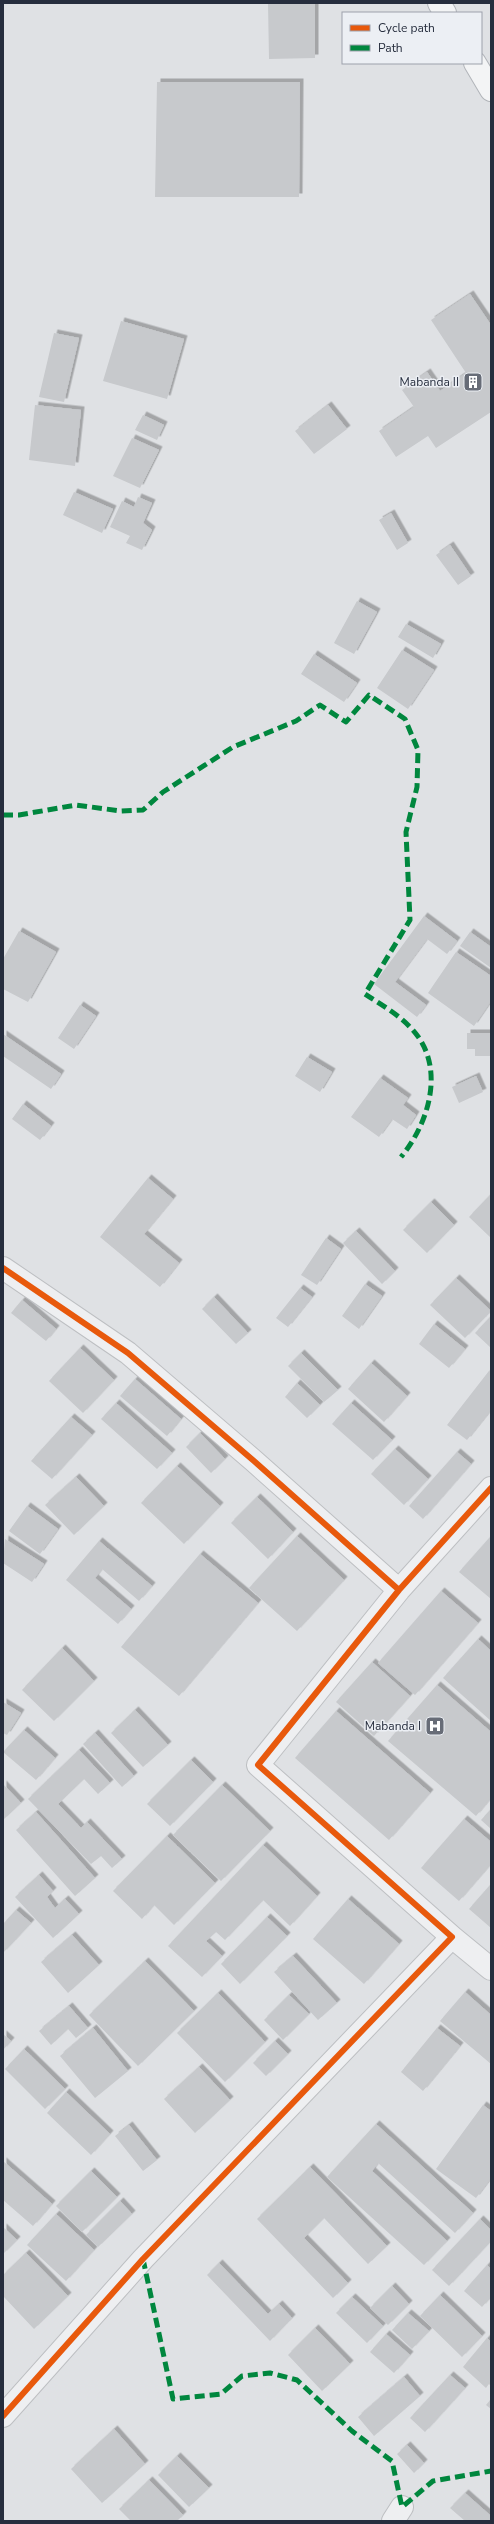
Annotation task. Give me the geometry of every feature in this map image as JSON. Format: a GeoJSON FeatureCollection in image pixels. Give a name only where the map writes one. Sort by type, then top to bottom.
{"type":"FeatureCollection","features":[{"type":"Feature","properties":{"kind":"highway"},"geometry":{"type":"LineString","coordinates":[[439,3],[444,12]]}},
{"type":"Feature","properties":{"kind":"highway"},"geometry":{"type":"LineString","coordinates":[[476,64],[491,90]]}},
{"type":"Feature","properties":{"kind":"street"},"geometry":{"type":"LineString","coordinates":[[3,1268],[128,1353],[254,1461],[399,1590]]}},
{"type":"Feature","properties":{"kind":"street"},"geometry":{"type":"LineString","coordinates":[[491,1488],[399,1590],[258,1765],[452,1937],[491,1969]]}},
{"type":"Feature","properties":{"kind":"street"},"geometry":{"type":"LineString","coordinates":[[3,2416],[142,2259],[452,1937]]}},
{"type":"Feature","properties":{"kind":"building"},"geometry":{"type":"Polygon","coordinates":[[[268,3],[315,3],[315,58],[269,59],[268,3]]]}},
{"type":"Feature","properties":{"kind":"building"},"geometry":{"type":"Polygon","coordinates":[[[157,82],[300,82],[299,197],[155,197],[157,82]]]}},
{"type":"Feature","properties":{"kind":"building","name":"Mabanda II"},"geometry":{"type":"Polygon","coordinates":[[[470,294],[491,325],[491,412],[436,448],[428,436],[396,457],[379,431],[414,407],[402,390],[427,372],[440,391],[466,373],[431,320],[470,294]]]}},
{"type":"Feature","properties":{"kind":"building"},"geometry":{"type":"Polygon","coordinates":[[[121,321],[184,339],[167,399],[103,381],[121,321]]]}},
{"type":"Feature","properties":{"kind":"building"},"geometry":{"type":"Polygon","coordinates":[[[54,333],[79,338],[64,402],[39,397],[54,333]]]}},
{"type":"Feature","properties":{"kind":"building"},"geometry":{"type":"Polygon","coordinates":[[[35,405],[81,410],[75,466],[29,460],[35,405]]]}},
{"type":"Feature","properties":{"kind":"building"},"geometry":{"type":"Polygon","coordinates":[[[328,405],[347,429],[314,454],[295,431],[328,405]]]}},
{"type":"Feature","properties":{"kind":"building"},"geometry":{"type":"Polygon","coordinates":[[[143,415],[164,425],[157,440],[135,430],[143,415]]]}},
{"type":"Feature","properties":{"kind":"building"},"geometry":{"type":"Polygon","coordinates":[[[132,438],[159,450],[140,488],[113,476],[132,438]]]}},
{"type":"Feature","properties":{"kind":"building"},"geometry":{"type":"Polygon","coordinates":[[[74,492],[113,509],[102,533],[63,515],[74,492]]]}},
{"type":"Feature","properties":{"kind":"building"},"geometry":{"type":"Polygon","coordinates":[[[138,497],[152,503],[143,523],[152,530],[142,550],[126,543],[130,536],[110,527],[122,501],[134,507],[138,497]]]}},
{"type":"Feature","properties":{"kind":"building"},"geometry":{"type":"Polygon","coordinates":[[[391,513],[408,543],[397,550],[379,520],[391,513]]]}},
{"type":"Feature","properties":{"kind":"building"},"geometry":{"type":"Polygon","coordinates":[[[450,545],[471,576],[458,585],[436,555],[450,545]]]}},
{"type":"Feature","properties":{"kind":"building"},"geometry":{"type":"Polygon","coordinates":[[[357,601],[377,612],[354,654],[334,643],[357,601]]]}},
{"type":"Feature","properties":{"kind":"building"},"geometry":{"type":"Polygon","coordinates":[[[406,624],[441,644],[433,658],[398,637],[406,624]]]}},
{"type":"Feature","properties":{"kind":"building"},"geometry":{"type":"Polygon","coordinates":[[[402,650],[434,670],[408,709],[377,688],[402,650]]]}},
{"type":"Feature","properties":{"kind":"building"},"geometry":{"type":"Polygon","coordinates":[[[314,654],[357,683],[344,702],[301,674],[314,654]]]}},
{"type":"Feature","properties":{"kind":"building"},"geometry":{"type":"Polygon","coordinates":[[[424,916],[457,941],[447,954],[427,939],[395,982],[426,1005],[417,1017],[374,984],[424,916]]]}},
{"type":"Feature","properties":{"kind":"building"},"geometry":{"type":"Polygon","coordinates":[[[19,931],[56,952],[28,1002],[3,989],[3,959],[19,931]]]}},
{"type":"Feature","properties":{"kind":"building"},"geometry":{"type":"Polygon","coordinates":[[[470,932],[491,947],[491,968],[460,946],[470,932]]]}},
{"type":"Feature","properties":{"kind":"building"},"geometry":{"type":"Polygon","coordinates":[[[456,952],[491,976],[491,1001],[474,1026],[428,993],[456,952]]]}},
{"type":"Feature","properties":{"kind":"building"},"geometry":{"type":"Polygon","coordinates":[[[80,1005],[96,1016],[74,1049],[58,1038],[80,1005]]]}},
{"type":"Feature","properties":{"kind":"building"},"geometry":{"type":"Polygon","coordinates":[[[467,1033],[491,1033],[491,1056],[475,1056],[475,1049],[467,1049],[467,1033]]]}},
{"type":"Feature","properties":{"kind":"building"},"geometry":{"type":"Polygon","coordinates":[[[3,1034],[61,1074],[51,1089],[3,1056],[3,1034]]]}},
{"type":"Feature","properties":{"kind":"building"},"geometry":{"type":"Polygon","coordinates":[[[307,1057],[332,1072],[320,1092],[295,1076],[307,1057]]]}},
{"type":"Feature","properties":{"kind":"building"},"geometry":{"type":"Polygon","coordinates":[[[476,1076],[483,1092],[459,1103],[452,1087],[476,1076]]]}},
{"type":"Feature","properties":{"kind":"building"},"geometry":{"type":"Polygon","coordinates":[[[380,1078],[408,1098],[403,1105],[416,1115],[407,1129],[392,1119],[379,1137],[351,1117],[380,1078]]]}},
{"type":"Feature","properties":{"kind":"building"},"geometry":{"type":"Polygon","coordinates":[[[23,1104],[51,1126],[40,1140],[12,1119],[23,1104]]]}},
{"type":"Feature","properties":{"kind":"building"},"geometry":{"type":"Polygon","coordinates":[[[148,1178],[173,1199],[144,1234],[179,1263],[160,1287],[100,1237],[148,1178]]]}},
{"type":"Feature","properties":{"kind":"building"},"geometry":{"type":"Polygon","coordinates":[[[491,1194],[491,1238],[469,1217],[491,1194]]]}},
{"type":"Feature","properties":{"kind":"building"},"geometry":{"type":"Polygon","coordinates":[[[431,1202],[454,1225],[427,1253],[403,1230],[431,1202]]]}},
{"type":"Feature","properties":{"kind":"building"},"geometry":{"type":"Polygon","coordinates":[[[356,1231],[395,1271],[382,1284],[343,1243],[356,1231]]]}},
{"type":"Feature","properties":{"kind":"building"},"geometry":{"type":"Polygon","coordinates":[[[326,1238],[341,1249],[317,1285],[301,1275],[326,1238]]]}},
{"type":"Feature","properties":{"kind":"building"},"geometry":{"type":"Polygon","coordinates":[[[456,1278],[491,1311],[465,1338],[430,1305],[456,1278]]]}},
{"type":"Feature","properties":{"kind":"building"},"geometry":{"type":"Polygon","coordinates":[[[365,1284],[382,1296],[359,1329],[342,1316],[365,1284]]]}},
{"type":"Feature","properties":{"kind":"building"},"geometry":{"type":"Polygon","coordinates":[[[300,1288],[312,1297],[288,1327],[276,1318],[300,1288]]]}},
{"type":"Feature","properties":{"kind":"building"},"geometry":{"type":"Polygon","coordinates":[[[214,1297],[248,1333],[236,1344],[202,1309],[214,1297]]]}},
{"type":"Feature","properties":{"kind":"building"},"geometry":{"type":"Polygon","coordinates":[[[22,1300],[56,1329],[46,1341],[11,1313],[22,1300]]]}},
{"type":"Feature","properties":{"kind":"building"},"geometry":{"type":"Polygon","coordinates":[[[491,1316],[491,1348],[475,1333],[491,1316]]]}},
{"type":"Feature","properties":{"kind":"building"},"geometry":{"type":"Polygon","coordinates":[[[434,1324],[465,1349],[449,1368],[419,1344],[434,1324]]]}},
{"type":"Feature","properties":{"kind":"building"},"geometry":{"type":"Polygon","coordinates":[[[80,1348],[114,1380],[83,1413],[49,1381],[80,1348]]]}},
{"type":"Feature","properties":{"kind":"building"},"geometry":{"type":"Polygon","coordinates":[[[301,1353],[338,1390],[324,1402],[288,1366],[301,1353]]]}},
{"type":"Feature","properties":{"kind":"building"},"geometry":{"type":"Polygon","coordinates":[[[371,1363],[407,1396],[384,1422],[348,1389],[371,1363]]]}},
{"type":"Feature","properties":{"kind":"building"},"geometry":{"type":"Polygon","coordinates":[[[489,1371],[491,1372],[491,1410],[467,1440],[447,1425],[489,1371]]]}},
{"type":"Feature","properties":{"kind":"building"},"geometry":{"type":"Polygon","coordinates":[[[135,1379],[181,1419],[167,1436],[120,1396],[135,1379]]]}},
{"type":"Feature","properties":{"kind":"building"},"geometry":{"type":"Polygon","coordinates":[[[297,1383],[320,1405],[307,1418],[285,1397],[297,1383]]]}},
{"type":"Feature","properties":{"kind":"building"},"geometry":{"type":"Polygon","coordinates":[[[116,1403],[172,1453],[157,1469],[101,1419],[116,1403]]]}},
{"type":"Feature","properties":{"kind":"building"},"geometry":{"type":"Polygon","coordinates":[[[351,1403],[392,1440],[373,1460],[332,1424],[351,1403]]]}},
{"type":"Feature","properties":{"kind":"building"},"geometry":{"type":"Polygon","coordinates":[[[71,1417],[92,1435],[52,1479],[31,1461],[71,1417]]]}},
{"type":"Feature","properties":{"kind":"building"},"geometry":{"type":"Polygon","coordinates":[[[200,1433],[225,1459],[211,1473],[186,1447],[200,1433]]]}},
{"type":"Feature","properties":{"kind":"building"},"geometry":{"type":"Polygon","coordinates":[[[395,1449],[428,1479],[404,1505],[371,1474],[395,1449]]]}},
{"type":"Feature","properties":{"kind":"building"},"geometry":{"type":"Polygon","coordinates":[[[457,1452],[471,1464],[423,1519],[409,1506],[457,1452]]]}},
{"type":"Feature","properties":{"kind":"building"},"geometry":{"type":"Polygon","coordinates":[[[177,1466],[220,1506],[184,1544],[141,1503],[177,1466]]]}},
{"type":"Feature","properties":{"kind":"building"},"geometry":{"type":"Polygon","coordinates":[[[76,1477],[104,1506],[74,1535],[45,1505],[76,1477]]]}},
{"type":"Feature","properties":{"kind":"building"},"geometry":{"type":"Polygon","coordinates":[[[257,1497],[293,1532],[268,1559],[231,1523],[257,1497]]]}},
{"type":"Feature","properties":{"kind":"building"},"geometry":{"type":"Polygon","coordinates":[[[27,1506],[58,1529],[40,1554],[9,1531],[27,1506]]]}},
{"type":"Feature","properties":{"kind":"building"},"geometry":{"type":"Polygon","coordinates":[[[297,1536],[344,1580],[297,1631],[249,1588],[297,1536]]]}},
{"type":"Feature","properties":{"kind":"building"},"geometry":{"type":"Polygon","coordinates":[[[491,1536],[491,1599],[459,1572],[491,1536]]]}},
{"type":"Feature","properties":{"kind":"building"},"geometry":{"type":"Polygon","coordinates":[[[5,1539],[44,1564],[32,1582],[3,1563],[5,1539]]]}},
{"type":"Feature","properties":{"kind":"building"},"geometry":{"type":"Polygon","coordinates":[[[99,1541],[152,1586],[139,1601],[102,1569],[95,1578],[131,1609],[118,1624],[66,1580],[99,1541]]]}},
{"type":"Feature","properties":{"kind":"building"},"geometry":{"type":"Polygon","coordinates":[[[200,1554],[258,1603],[179,1696],[121,1647],[200,1554]]]}},
{"type":"Feature","properties":{"kind":"building"},"geometry":{"type":"Polygon","coordinates":[[[441,1591],[478,1623],[415,1695],[378,1663],[441,1591]]]}},
{"type":"Feature","properties":{"kind":"building"},"geometry":{"type":"Polygon","coordinates":[[[478,1639],[491,1651],[491,1721],[443,1678],[478,1639]]]}},
{"type":"Feature","properties":{"kind":"building"},"geometry":{"type":"Polygon","coordinates":[[[62,1648],[94,1681],[54,1721],[22,1690],[62,1648]]]}},
{"type":"Feature","properties":{"kind":"building"},"geometry":{"type":"Polygon","coordinates":[[[372,1662],[410,1696],[374,1736],[336,1702],[372,1662]]]}},
{"type":"Feature","properties":{"kind":"building"},"geometry":{"type":"Polygon","coordinates":[[[437,1685],[491,1732],[491,1798],[476,1816],[388,1741],[437,1685]]]}},
{"type":"Feature","properties":{"kind":"building"},"geometry":{"type":"Polygon","coordinates":[[[3,1702],[21,1713],[7,1735],[3,1733],[3,1702]]]}},
{"type":"Feature","properties":{"kind":"building"},"geometry":{"type":"Polygon","coordinates":[[[135,1710],[168,1745],[143,1767],[111,1733],[135,1710]]]}},
{"type":"Feature","properties":{"kind":"building"},"geometry":{"type":"Polygon","coordinates":[[[336,1711],[430,1793],[389,1840],[295,1758],[336,1711]]]}},
{"type":"Feature","properties":{"kind":"building"},"geometry":{"type":"Polygon","coordinates":[[[24,1730],[55,1758],[36,1780],[3,1752],[24,1730]]]}},
{"type":"Feature","properties":{"kind":"building"},"geometry":{"type":"Polygon","coordinates":[[[95,1733],[134,1776],[122,1787],[83,1744],[95,1733]]]}},
{"type":"Feature","properties":{"kind":"building"},"geometry":{"type":"Polygon","coordinates":[[[79,1750],[110,1783],[98,1794],[84,1779],[58,1804],[81,1828],[87,1822],[122,1859],[112,1868],[101,1856],[91,1864],[28,1799],[79,1750]]]}},
{"type":"Feature","properties":{"kind":"building"},"geometry":{"type":"Polygon","coordinates":[[[191,1760],[213,1782],[170,1826],[147,1804],[191,1760]]]}},
{"type":"Feature","properties":{"kind":"building"},"geometry":{"type":"Polygon","coordinates":[[[3,1784],[21,1803],[3,1820],[3,1784]]]}},
{"type":"Feature","properties":{"kind":"building"},"geometry":{"type":"Polygon","coordinates":[[[222,1785],[270,1831],[221,1881],[173,1835],[222,1785]]]}},
{"type":"Feature","properties":{"kind":"building"},"geometry":{"type":"Polygon","coordinates":[[[491,1809],[491,1829],[481,1820],[491,1809]]]}},
{"type":"Feature","properties":{"kind":"building"},"geometry":{"type":"Polygon","coordinates":[[[36,1812],[95,1878],[75,1896],[16,1830],[36,1812]]]}},
{"type":"Feature","properties":{"kind":"building"},"geometry":{"type":"Polygon","coordinates":[[[464,1819],[491,1842],[491,1864],[459,1901],[421,1868],[464,1819]]]}},
{"type":"Feature","properties":{"kind":"building"},"geometry":{"type":"Polygon","coordinates":[[[167,1836],[215,1883],[174,1925],[154,1905],[142,1919],[113,1891],[167,1836]]]}},
{"type":"Feature","properties":{"kind":"building"},"geometry":{"type":"Polygon","coordinates":[[[263,1845],[317,1896],[290,1926],[263,1900],[225,1940],[216,1932],[206,1941],[222,1956],[202,1977],[168,1946],[263,1845]]]}},
{"type":"Feature","properties":{"kind":"building"},"geometry":{"type":"Polygon","coordinates":[[[39,1875],[53,1891],[47,1897],[55,1908],[65,1899],[79,1914],[53,1938],[15,1897],[39,1875]]]}},
{"type":"Feature","properties":{"kind":"building"},"geometry":{"type":"Polygon","coordinates":[[[491,1884],[491,1928],[469,1909],[491,1884]]]}},
{"type":"Feature","properties":{"kind":"building"},"geometry":{"type":"Polygon","coordinates":[[[348,1899],[399,1944],[364,1984],[313,1939],[348,1899]]]}},
{"type":"Feature","properties":{"kind":"building"},"geometry":{"type":"Polygon","coordinates":[[[16,1910],[31,1923],[3,1953],[3,1924],[16,1910]]]}},
{"type":"Feature","properties":{"kind":"building"},"geometry":{"type":"Polygon","coordinates":[[[267,1917],[287,1936],[240,1984],[221,1964],[267,1917]]]}},
{"type":"Feature","properties":{"kind":"building"},"geometry":{"type":"Polygon","coordinates":[[[72,1935],[99,1965],[68,1993],[41,1962],[72,1935]]]}},
{"type":"Feature","properties":{"kind":"building"},"geometry":{"type":"Polygon","coordinates":[[[293,1956],[337,2003],[318,2020],[274,1972],[293,1956]]]}},
{"type":"Feature","properties":{"kind":"building"},"geometry":{"type":"Polygon","coordinates":[[[145,1961],[194,2011],[138,2066],[89,2015],[145,1961]]]}},
{"type":"Feature","properties":{"kind":"building"},"geometry":{"type":"Polygon","coordinates":[[[465,1992],[491,2015],[491,2064],[440,2021],[465,1992]]]}},
{"type":"Feature","properties":{"kind":"building"},"geometry":{"type":"Polygon","coordinates":[[[218,1993],[265,2042],[225,2082],[177,2033],[218,1993]]]}},
{"type":"Feature","properties":{"kind":"building"},"geometry":{"type":"Polygon","coordinates":[[[289,1995],[309,2014],[283,2040],[264,2020],[289,1995]]]}},
{"type":"Feature","properties":{"kind":"building"},"geometry":{"type":"Polygon","coordinates":[[[69,2006],[88,2028],[76,2038],[68,2029],[51,2045],[39,2031],[69,2006]]]}},
{"type":"Feature","properties":{"kind":"building"},"geometry":{"type":"Polygon","coordinates":[[[93,2028],[128,2071],[95,2098],[60,2056],[93,2028]]]}},
{"type":"Feature","properties":{"kind":"building"},"geometry":{"type":"Polygon","coordinates":[[[437,2028],[460,2046],[423,2091],[401,2072],[437,2028]]]}},
{"type":"Feature","properties":{"kind":"building"},"geometry":{"type":"Polygon","coordinates":[[[3,2034],[11,2041],[3,2050],[3,2034]]]}},
{"type":"Feature","properties":{"kind":"building"},"geometry":{"type":"Polygon","coordinates":[[[275,2041],[288,2054],[266,2076],[253,2063],[275,2041]]]}},
{"type":"Feature","properties":{"kind":"building"},"geometry":{"type":"Polygon","coordinates":[[[24,2049],[65,2089],[45,2109],[5,2069],[24,2049]]]}},
{"type":"Feature","properties":{"kind":"building"},"geometry":{"type":"Polygon","coordinates":[[[199,2067],[230,2100],[195,2133],[164,2099],[199,2067]]]}},
{"type":"Feature","properties":{"kind":"building"},"geometry":{"type":"Polygon","coordinates":[[[66,2092],[110,2134],[91,2155],[47,2113],[66,2092]]]}},
{"type":"Feature","properties":{"kind":"building"},"geometry":{"type":"Polygon","coordinates":[[[483,2105],[491,2111],[491,2178],[476,2198],[436,2169],[483,2105]]]}},
{"type":"Feature","properties":{"kind":"building"},"geometry":{"type":"Polygon","coordinates":[[[376,2124],[473,2213],[455,2233],[378,2163],[372,2171],[447,2241],[424,2265],[327,2177],[376,2124]]]}},
{"type":"Feature","properties":{"kind":"building"},"geometry":{"type":"Polygon","coordinates":[[[129,2125],[157,2160],[143,2171],[115,2136],[129,2125]]]}},
{"type":"Feature","properties":{"kind":"building"},"geometry":{"type":"Polygon","coordinates":[[[3,2161],[52,2204],[33,2226],[3,2200],[3,2161]]]}},
{"type":"Feature","properties":{"kind":"building"},"geometry":{"type":"Polygon","coordinates":[[[310,2167],[387,2246],[368,2264],[324,2218],[304,2238],[348,2283],[333,2298],[257,2219],[310,2167]]]}},
{"type":"Feature","properties":{"kind":"building"},"geometry":{"type":"Polygon","coordinates":[[[91,2171],[117,2197],[82,2232],[56,2206],[91,2171]]]}},
{"type":"Feature","properties":{"kind":"building"},"geometry":{"type":"Polygon","coordinates":[[[120,2201],[132,2214],[98,2247],[86,2235],[120,2201]]]}},
{"type":"Feature","properties":{"kind":"building"},"geometry":{"type":"Polygon","coordinates":[[[56,2214],[94,2250],[66,2281],[27,2245],[56,2214]]]}},
{"type":"Feature","properties":{"kind":"building"},"geometry":{"type":"Polygon","coordinates":[[[480,2219],[491,2230],[491,2241],[449,2286],[432,2270],[480,2219]]]}},
{"type":"Feature","properties":{"kind":"building"},"geometry":{"type":"Polygon","coordinates":[[[3,2227],[17,2240],[3,2254],[3,2227]]]}},
{"type":"Feature","properties":{"kind":"building"},"geometry":{"type":"Polygon","coordinates":[[[26,2253],[68,2296],[34,2329],[3,2296],[3,2275],[26,2253]]]}},
{"type":"Feature","properties":{"kind":"building"},"geometry":{"type":"Polygon","coordinates":[[[219,2263],[268,2314],[279,2304],[292,2318],[270,2341],[207,2275],[219,2263]]]}},
{"type":"Feature","properties":{"kind":"building"},"geometry":{"type":"Polygon","coordinates":[[[487,2265],[491,2269],[491,2297],[482,2307],[464,2291],[487,2265]]]}},
{"type":"Feature","properties":{"kind":"building"},"geometry":{"type":"Polygon","coordinates":[[[392,2286],[409,2304],[388,2325],[370,2308],[392,2286]]]}},
{"type":"Feature","properties":{"kind":"building"},"geometry":{"type":"Polygon","coordinates":[[[440,2295],[482,2336],[462,2357],[420,2316],[440,2295]]]}},
{"type":"Feature","properties":{"kind":"building"},"geometry":{"type":"Polygon","coordinates":[[[352,2297],[383,2326],[367,2343],[336,2313],[352,2297]]]}},
{"type":"Feature","properties":{"kind":"building"},"geometry":{"type":"Polygon","coordinates":[[[408,2313],[429,2331],[412,2349],[392,2330],[408,2313]]]}},
{"type":"Feature","properties":{"kind":"building"},"geometry":{"type":"Polygon","coordinates":[[[315,2328],[350,2364],[322,2391],[288,2355],[315,2328]]]}},
{"type":"Feature","properties":{"kind":"building"},"geometry":{"type":"Polygon","coordinates":[[[386,2334],[410,2355],[394,2373],[370,2352],[386,2334]]]}},
{"type":"Feature","properties":{"kind":"building"},"geometry":{"type":"Polygon","coordinates":[[[487,2338],[491,2342],[491,2381],[486,2388],[463,2367],[487,2338]]]}},
{"type":"Feature","properties":{"kind":"building"},"geometry":{"type":"Polygon","coordinates":[[[450,2375],[465,2388],[425,2432],[410,2418],[450,2375]]]}},
{"type":"Feature","properties":{"kind":"building"},"geometry":{"type":"Polygon","coordinates":[[[404,2377],[420,2396],[374,2436],[358,2417],[404,2377]]]}},
{"type":"Feature","properties":{"kind":"building"},"geometry":{"type":"Polygon","coordinates":[[[491,2399],[491,2409],[486,2405],[491,2399]]]}},
{"type":"Feature","properties":{"kind":"building"},"geometry":{"type":"Polygon","coordinates":[[[114,2429],[145,2464],[102,2503],[71,2469],[114,2429]]]}},
{"type":"Feature","properties":{"kind":"building"},"geometry":{"type":"Polygon","coordinates":[[[407,2445],[424,2463],[414,2473],[397,2454],[407,2445]]]}},
{"type":"Feature","properties":{"kind":"building"},"geometry":{"type":"Polygon","coordinates":[[[177,2456],[209,2488],[189,2507],[158,2475],[177,2456]]]}},
{"type":"Feature","properties":{"kind":"building"},"geometry":{"type":"Polygon","coordinates":[[[149,2480],[183,2515],[177,2521],[131,2521],[119,2509],[149,2480]]]}},
{"type":"Feature","properties":{"kind":"building"},"geometry":{"type":"Polygon","coordinates":[[[465,2493],[491,2516],[491,2521],[465,2521],[450,2508],[465,2493]]]}},
{"type":"Feature","properties":{"kind":"marked path"},"geometry":{"type":"LineString","coordinates":[[3,815],[19,815],[76,805],[121,811],[143,810],[163,792],[233,747],[296,721],[320,705],[346,722],[369,695],[405,719],[418,750],[417,787],[406,832],[410,920],[365,994],[394,1013],[410,1027],[421,1042],[428,1058],[431,1075],[430,1093],[426,1110],[420,1127],[401,1157]]}},
{"type":"Feature","properties":{"kind":"marked path"},"geometry":{"type":"LineString","coordinates":[[143,2259],[173,2399],[221,2394],[242,2376],[270,2373],[297,2380],[352,2431],[392,2461],[402,2507],[433,2481],[491,2471]]}},
{"type":"Feature","properties":{"kind":"cycle path"},"geometry":{"type":"LineString","coordinates":[[3,1268],[128,1353],[254,1461],[399,1590]]}},
{"type":"Feature","properties":{"kind":"cycle path"},"geometry":{"type":"LineString","coordinates":[[3,2416],[143,2259],[452,1937],[258,1765],[399,1590],[491,1488]]}},
{"type":"Feature","properties":{"kind":"place","name":"Mabanda II"},"geometry":{"type":"Point","coordinates":[473,382]}},
{"type":"Feature","properties":{"kind":"place","name":"Mabanda I"},"geometry":{"type":"Point","coordinates":[435,1726]}}]}
